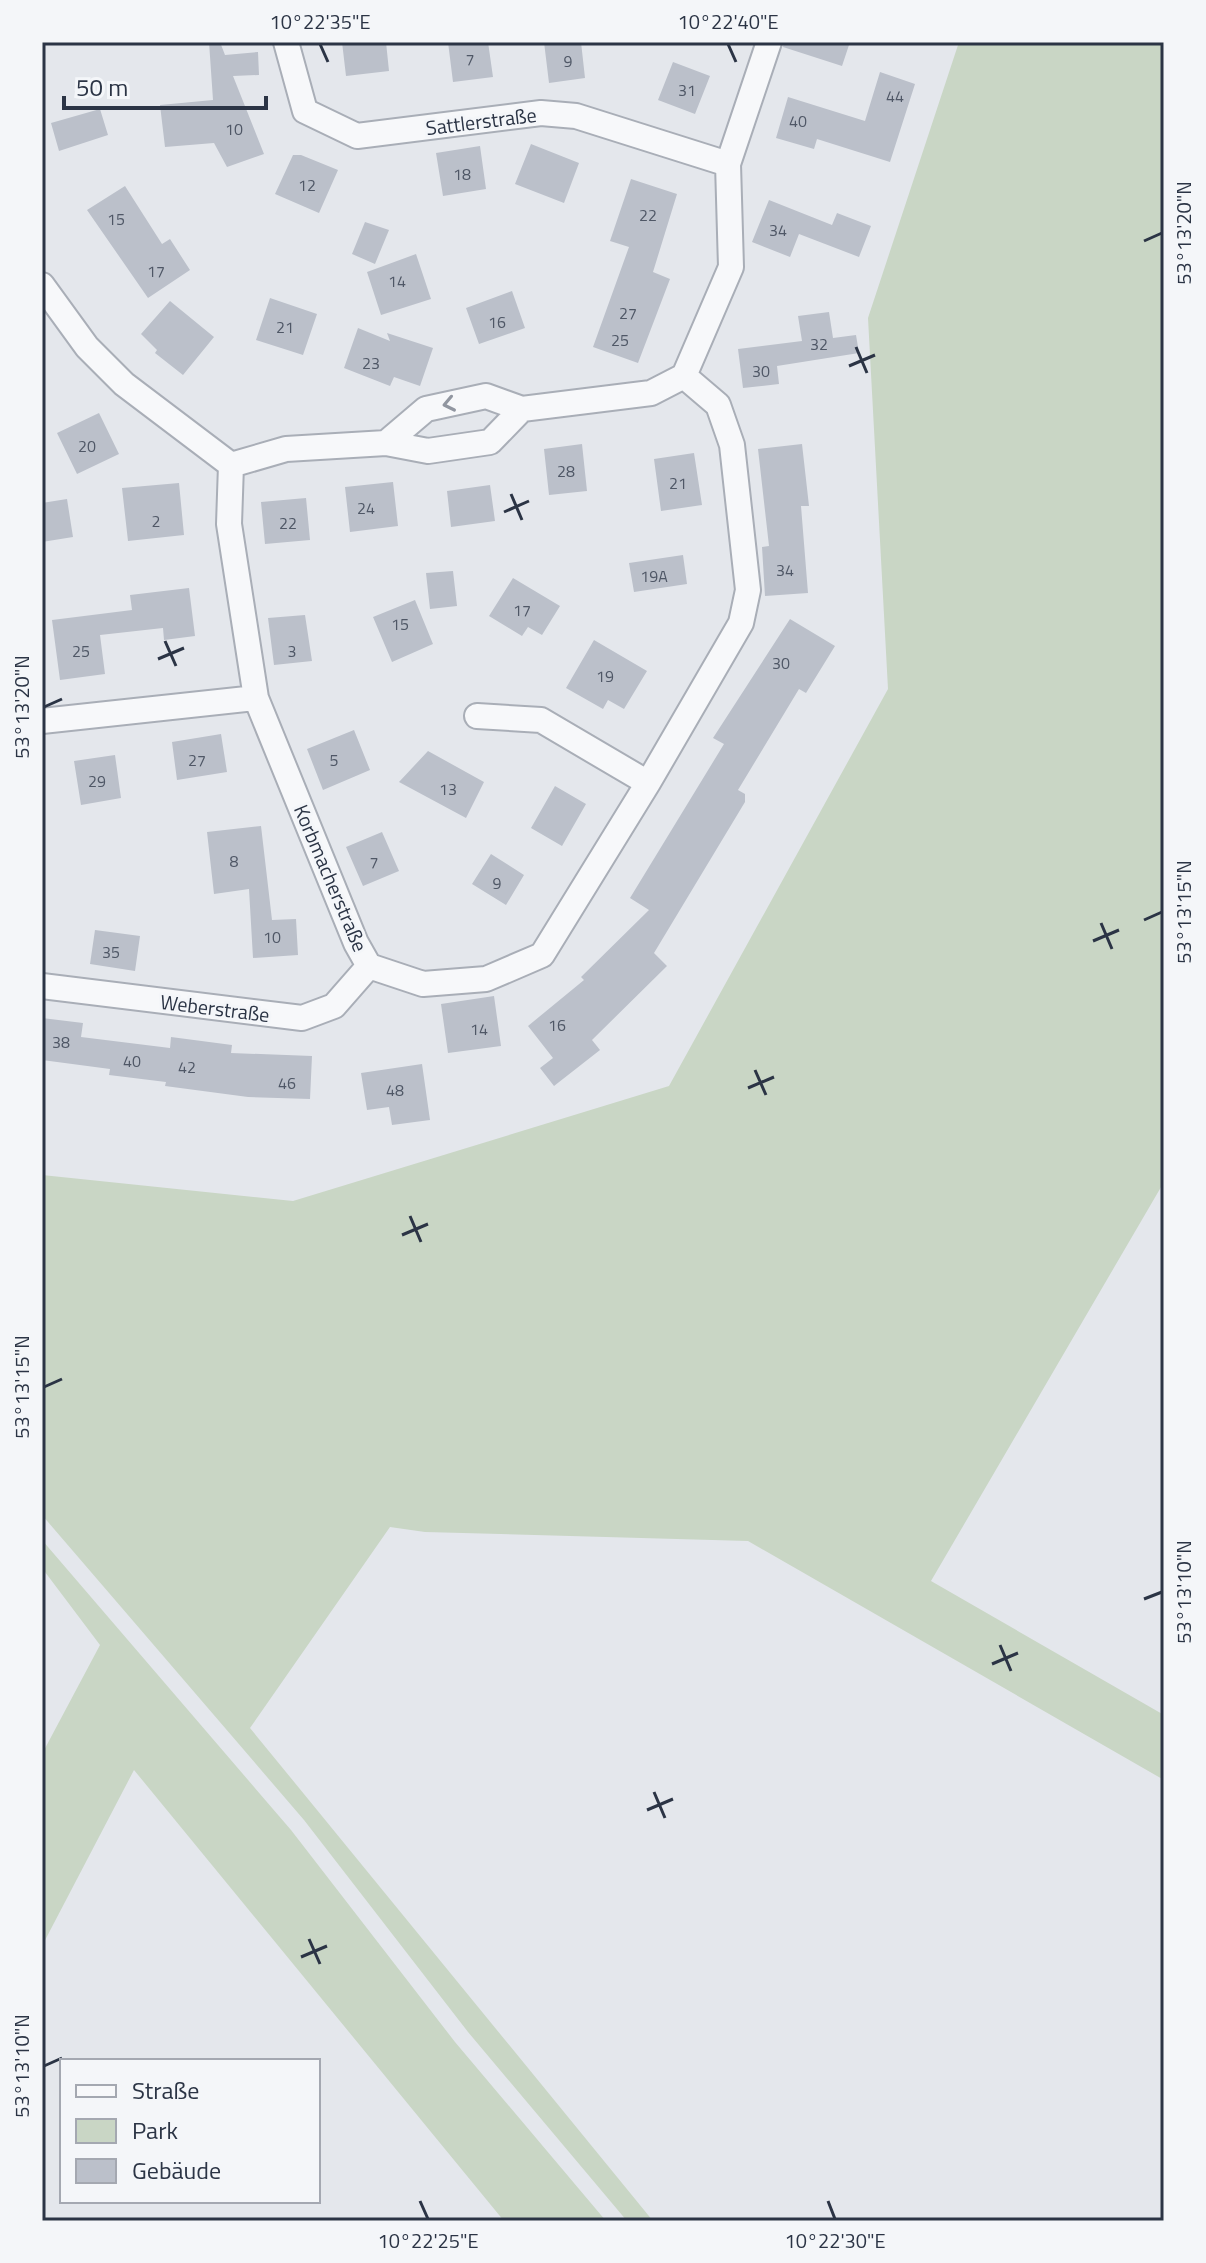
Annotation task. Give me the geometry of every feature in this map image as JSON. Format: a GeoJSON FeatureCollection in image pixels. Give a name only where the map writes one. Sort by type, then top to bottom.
{"type":"FeatureCollection","features":[{"type":"Feature","properties":{"kind":"street","name":"Sattlerstraße"},"geometry":{"type":"LineString","coordinates":[[286,42],[305,111],[357,136],[555,114],[576,116],[728,164]]}},
{"type":"Feature","properties":{"kind":"street"},"geometry":{"type":"LineString","coordinates":[[386,443],[426,409],[486,396],[522,409],[651,393],[684,376],[731,267],[728,164],[769,42]]}},
{"type":"Feature","properties":{"kind":"street"},"geometry":{"type":"LineString","coordinates":[[42,285],[87,347],[124,384],[231,465],[286,449],[386,443],[428,451],[490,442],[522,409]]}},
{"type":"Feature","properties":{"kind":"street","name":"Korbmacherstraße"},"geometry":{"type":"LineString","coordinates":[[231,465],[229,524],[256,698],[356,943],[369,966],[423,984],[486,979],[542,955],[648,783],[741,623],[748,590],[732,445],[718,405],[684,376]]}},
{"type":"Feature","properties":{"kind":"street"},"geometry":{"type":"LineString","coordinates":[[42,721],[256,698]]}},
{"type":"Feature","properties":{"kind":"street"},"geometry":{"type":"LineString","coordinates":[[477,716],[541,720],[648,783]]}},
{"type":"Feature","properties":{"kind":"street","name":"Weberstraße"},"geometry":{"type":"LineString","coordinates":[[42,986],[302,1018],[334,1006],[369,966]]}},
{"type":"Feature","properties":{"kind":"green space"},"geometry":{"type":"Polygon","coordinates":[[[959,42],[1164,42],[1164,1182],[931,1581],[1164,1715],[1164,1780],[748,1541],[425,1532],[390,1527],[250,1728],[653,2221],[627,2221],[468,2032],[304,1820],[42,1515],[42,1175],[293,1201],[669,1086],[888,689],[868,318],[959,42]]]}},
{"type":"Feature","properties":{"kind":"green space"},"geometry":{"type":"Polygon","coordinates":[[[42,1540],[291,1830],[455,2042],[606,2221],[504,2221],[134,1770],[42,1946],[42,1754],[100,1645],[42,1568],[42,1540]]]}},
{"type":"Feature","properties":{"kind":"building"},"geometry":{"type":"Polygon","coordinates":[[[209,42],[220,42],[225,55],[258,52],[259,75],[233,76],[264,154],[227,167],[214,143],[165,147],[160,105],[213,100],[209,42]]]}},
{"type":"Feature","properties":{"kind":"building"},"geometry":{"type":"Polygon","coordinates":[[[342,42],[386,42],[389,71],[346,76],[342,42]]]}},
{"type":"Feature","properties":{"kind":"building"},"geometry":{"type":"Polygon","coordinates":[[[448,42],[488,42],[493,77],[453,82],[448,42]]]}},
{"type":"Feature","properties":{"kind":"building"},"geometry":{"type":"Polygon","coordinates":[[[544,42],[581,42],[585,78],[549,83],[544,42]]]}},
{"type":"Feature","properties":{"kind":"building"},"geometry":{"type":"Polygon","coordinates":[[[784,42],[850,42],[842,66],[783,47],[784,42]]]}},
{"type":"Feature","properties":{"kind":"building"},"geometry":{"type":"Polygon","coordinates":[[[673,62],[710,76],[695,114],[658,100],[673,62]]]}},
{"type":"Feature","properties":{"kind":"building"},"geometry":{"type":"Polygon","coordinates":[[[880,72],[915,84],[890,162],[817,139],[814,149],[776,138],[788,97],[865,121],[880,72]]]}},
{"type":"Feature","properties":{"kind":"building"},"geometry":{"type":"Polygon","coordinates":[[[100,109],[108,135],[59,151],[51,123],[100,109]]]}},
{"type":"Feature","properties":{"kind":"building"},"geometry":{"type":"Polygon","coordinates":[[[531,144],[579,163],[564,203],[515,184],[531,144]]]}},
{"type":"Feature","properties":{"kind":"building"},"geometry":{"type":"Polygon","coordinates":[[[480,146],[486,189],[443,196],[436,153],[480,146]]]}},
{"type":"Feature","properties":{"kind":"building"},"geometry":{"type":"Polygon","coordinates":[[[293,155],[301,155],[338,170],[319,213],[275,194],[293,155]]]}},
{"type":"Feature","properties":{"kind":"building"},"geometry":{"type":"Polygon","coordinates":[[[631,179],[677,194],[653,272],[670,279],[638,363],[593,347],[629,247],[610,241],[631,179]]]}},
{"type":"Feature","properties":{"kind":"building"},"geometry":{"type":"Polygon","coordinates":[[[125,186],[162,244],[170,239],[190,270],[148,298],[87,210],[125,186]]]}},
{"type":"Feature","properties":{"kind":"building"},"geometry":{"type":"Polygon","coordinates":[[[769,200],[832,225],[837,213],[871,226],[859,257],[799,234],[790,257],[752,242],[769,200]]]}},
{"type":"Feature","properties":{"kind":"building"},"geometry":{"type":"Polygon","coordinates":[[[365,222],[389,230],[375,264],[352,254],[365,222]]]}},
{"type":"Feature","properties":{"kind":"building"},"geometry":{"type":"Polygon","coordinates":[[[416,254],[431,299],[381,315],[367,272],[416,254]]]}},
{"type":"Feature","properties":{"kind":"building"},"geometry":{"type":"Polygon","coordinates":[[[512,291],[525,328],[479,344],[466,308],[512,291]]]}},
{"type":"Feature","properties":{"kind":"building"},"geometry":{"type":"Polygon","coordinates":[[[270,298],[317,314],[303,355],[256,340],[270,298]]]}},
{"type":"Feature","properties":{"kind":"building"},"geometry":{"type":"Polygon","coordinates":[[[170,301],[214,337],[183,375],[155,353],[157,350],[141,334],[170,301]]]}},
{"type":"Feature","properties":{"kind":"building"},"geometry":{"type":"Polygon","coordinates":[[[829,312],[833,338],[856,335],[859,353],[777,366],[779,384],[743,388],[738,349],[802,341],[798,316],[829,312]]]}},
{"type":"Feature","properties":{"kind":"building"},"geometry":{"type":"Polygon","coordinates":[[[358,328],[390,341],[387,333],[433,348],[420,386],[394,377],[390,386],[344,368],[358,328]]]}},
{"type":"Feature","properties":{"kind":"building"},"geometry":{"type":"Polygon","coordinates":[[[99,413],[119,454],[77,474],[57,433],[99,413]]]}},
{"type":"Feature","properties":{"kind":"building"},"geometry":{"type":"Polygon","coordinates":[[[582,444],[587,491],[549,495],[544,449],[582,444]]]}},
{"type":"Feature","properties":{"kind":"building"},"geometry":{"type":"Polygon","coordinates":[[[802,444],[809,506],[801,506],[808,593],[765,596],[762,547],[769,546],[758,449],[802,444]]]}},
{"type":"Feature","properties":{"kind":"building"},"geometry":{"type":"Polygon","coordinates":[[[694,453],[702,505],[661,511],[654,459],[694,453]]]}},
{"type":"Feature","properties":{"kind":"building"},"geometry":{"type":"Polygon","coordinates":[[[393,482],[398,526],[350,532],[345,487],[393,482]]]}},
{"type":"Feature","properties":{"kind":"building"},"geometry":{"type":"Polygon","coordinates":[[[179,483],[184,535],[128,541],[122,488],[179,483]]]}},
{"type":"Feature","properties":{"kind":"building"},"geometry":{"type":"Polygon","coordinates":[[[490,485],[495,521],[451,527],[447,491],[490,485]]]}},
{"type":"Feature","properties":{"kind":"building"},"geometry":{"type":"Polygon","coordinates":[[[306,498],[310,540],[265,544],[261,502],[306,498]]]}},
{"type":"Feature","properties":{"kind":"building"},"geometry":{"type":"Polygon","coordinates":[[[67,499],[73,537],[42,542],[42,503],[67,499]]]}},
{"type":"Feature","properties":{"kind":"building"},"geometry":{"type":"Polygon","coordinates":[[[683,555],[687,584],[634,592],[629,563],[683,555]]]}},
{"type":"Feature","properties":{"kind":"building"},"geometry":{"type":"Polygon","coordinates":[[[453,571],[457,606],[430,609],[426,573],[453,571]]]}},
{"type":"Feature","properties":{"kind":"building"},"geometry":{"type":"Polygon","coordinates":[[[513,578],[560,606],[542,635],[528,627],[522,636],[489,616],[513,578]]]}},
{"type":"Feature","properties":{"kind":"building"},"geometry":{"type":"Polygon","coordinates":[[[189,588],[195,636],[164,640],[163,628],[100,635],[105,674],[60,680],[52,620],[132,610],[130,595],[189,588]]]}},
{"type":"Feature","properties":{"kind":"building"},"geometry":{"type":"Polygon","coordinates":[[[415,600],[433,644],[392,662],[373,617],[415,600]]]}},
{"type":"Feature","properties":{"kind":"building"},"geometry":{"type":"Polygon","coordinates":[[[305,615],[312,661],[274,665],[268,618],[305,615]]]}},
{"type":"Feature","properties":{"kind":"building"},"geometry":{"type":"Polygon","coordinates":[[[790,619],[835,646],[806,693],[799,689],[738,790],[745,794],[745,802],[654,953],[667,966],[592,1040],[600,1050],[554,1086],[540,1068],[553,1058],[528,1026],[584,980],[581,977],[649,910],[630,898],[724,744],[713,738],[790,619]]]}},
{"type":"Feature","properties":{"kind":"building"},"geometry":{"type":"Polygon","coordinates":[[[594,640],[647,671],[624,709],[608,700],[603,709],[566,688],[594,640]]]}},
{"type":"Feature","properties":{"kind":"building"},"geometry":{"type":"Polygon","coordinates":[[[354,730],[370,770],[323,790],[307,749],[354,730]]]}},
{"type":"Feature","properties":{"kind":"building"},"geometry":{"type":"Polygon","coordinates":[[[221,734],[227,772],[177,780],[172,742],[221,734]]]}},
{"type":"Feature","properties":{"kind":"building"},"geometry":{"type":"Polygon","coordinates":[[[428,751],[484,782],[466,818],[399,782],[428,751]]]}},
{"type":"Feature","properties":{"kind":"building"},"geometry":{"type":"Polygon","coordinates":[[[115,755],[121,798],[81,805],[74,761],[115,755]]]}},
{"type":"Feature","properties":{"kind":"building"},"geometry":{"type":"Polygon","coordinates":[[[555,786],[586,804],[562,846],[531,828],[555,786]]]}},
{"type":"Feature","properties":{"kind":"building"},"geometry":{"type":"Polygon","coordinates":[[[261,826],[272,920],[296,919],[298,955],[253,958],[249,889],[214,894],[207,832],[261,826]]]}},
{"type":"Feature","properties":{"kind":"building"},"geometry":{"type":"Polygon","coordinates":[[[382,832],[399,871],[363,886],[346,847],[382,832]]]}},
{"type":"Feature","properties":{"kind":"building"},"geometry":{"type":"Polygon","coordinates":[[[491,854],[524,875],[506,905],[472,884],[491,854]]]}},
{"type":"Feature","properties":{"kind":"building"},"geometry":{"type":"Polygon","coordinates":[[[95,930],[140,936],[135,971],[90,964],[95,930]]]}},
{"type":"Feature","properties":{"kind":"building"},"geometry":{"type":"Polygon","coordinates":[[[494,996],[501,1046],[448,1053],[441,1004],[494,996]]]}},
{"type":"Feature","properties":{"kind":"building"},"geometry":{"type":"Polygon","coordinates":[[[42,1018],[83,1023],[81,1037],[170,1048],[171,1037],[232,1045],[231,1053],[312,1056],[310,1099],[248,1097],[165,1086],[166,1082],[109,1075],[110,1069],[42,1060],[42,1018]]]}},
{"type":"Feature","properties":{"kind":"building"},"geometry":{"type":"Polygon","coordinates":[[[422,1064],[430,1120],[392,1125],[389,1107],[367,1110],[361,1073],[422,1064]]]}}]}
